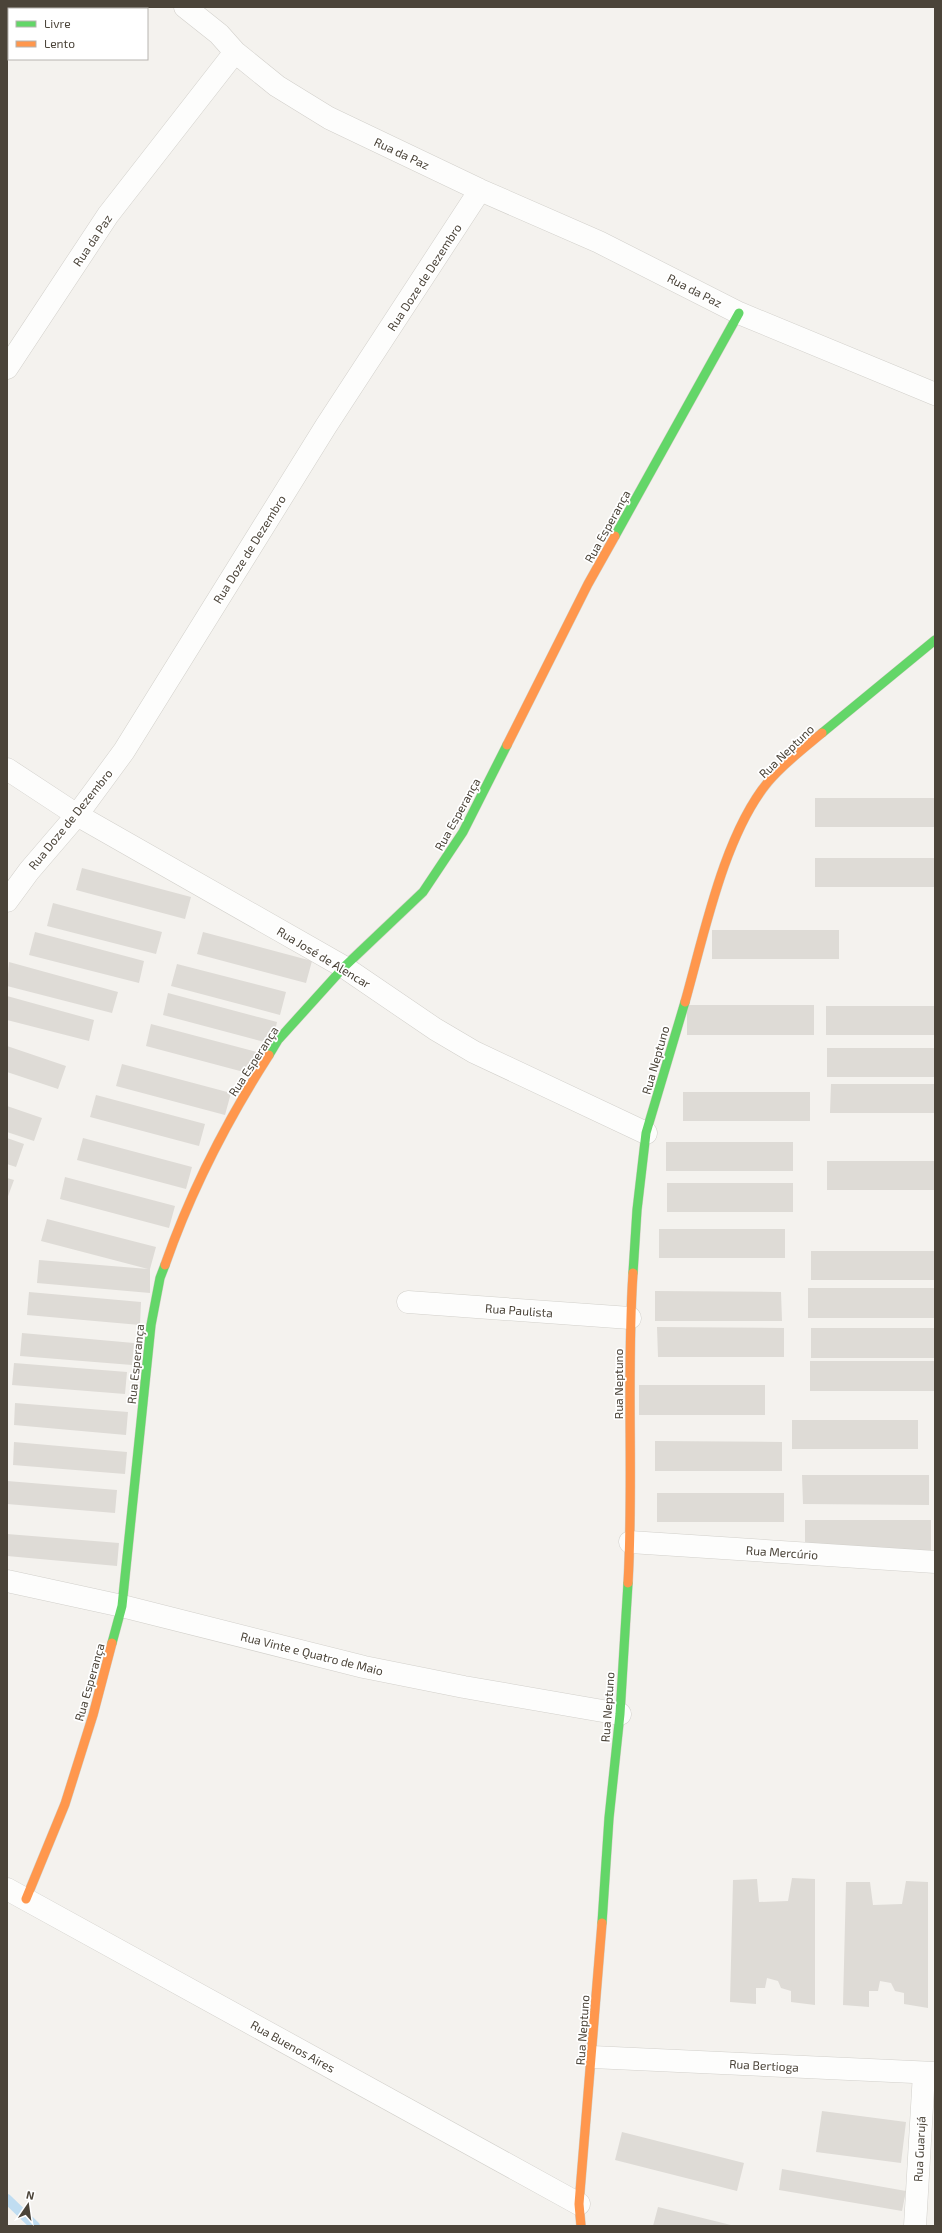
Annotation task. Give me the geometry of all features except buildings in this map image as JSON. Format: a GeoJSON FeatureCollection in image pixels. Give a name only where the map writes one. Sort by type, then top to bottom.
{"type":"FeatureCollection","features":[{"type":"Feature","properties":{"kind":"street"},"geometry":{"type":"LineString","coordinates":[[185,7],[219,34],[235,52]]}},
{"type":"Feature","properties":{"kind":"street","name":"Rua da Paz"},"geometry":{"type":"LineString","coordinates":[[7,368],[108,215],[235,52],[277,86],[329,118],[480,190],[600,242],[739,313],[935,394]]}},
{"type":"Feature","properties":{"kind":"street","name":"Rua Doze de Dezembro"},"geometry":{"type":"LineString","coordinates":[[7,901],[29,871],[77,815],[124,751],[326,426],[480,190]]}},
{"type":"Feature","properties":{"kind":"street","name":"Rua Esperança"},"geometry":{"type":"LineString","coordinates":[[16,1894],[65,1804],[93,1715],[122,1606],[151,1324],[160,1278],[179,1225],[245,1092],[278,1040],[344,967],[423,892],[463,832],[588,584],[739,313]]}},
{"type":"Feature","properties":{"kind":"street","name":"Rua Neptuno"},"geometry":{"type":"LineString","coordinates":[[581,2226],[579,2204],[592,2057],[609,1818],[620,1714],[630,1542],[630,1318],[637,1210],[646,1134],[720,882],[738,830],[768,782],[812,741],[935,640]]}},
{"type":"Feature","properties":{"kind":"street","name":"Rua José de Alencar"},"geometry":{"type":"LineString","coordinates":[[7,769],[77,815],[344,967],[435,1028],[474,1052],[646,1134]]}},
{"type":"Feature","properties":{"kind":"street","name":"Rua Paulista"},"geometry":{"type":"LineString","coordinates":[[408,1302],[630,1318]]}},
{"type":"Feature","properties":{"kind":"street","name":"Rua Mercúrio"},"geometry":{"type":"LineString","coordinates":[[630,1542],[935,1562]]}},
{"type":"Feature","properties":{"kind":"street","name":"Rua Vinte e Quatro de Maio"},"geometry":{"type":"LineString","coordinates":[[7,1581],[122,1606],[364,1667],[464,1687],[620,1714]]}},
{"type":"Feature","properties":{"kind":"street","name":"Rua Buenos Aires"},"geometry":{"type":"LineString","coordinates":[[16,1894],[579,2204]]}},
{"type":"Feature","properties":{"kind":"street","name":"Rua Bertioga"},"geometry":{"type":"LineString","coordinates":[[592,2057],[929,2073]]}},
{"type":"Feature","properties":{"kind":"street","name":"Rua Guarujá"},"geometry":{"type":"LineString","coordinates":[[915,2226],[929,2073]]}},
{"type":"Feature","properties":{"kind":"waterway"},"geometry":{"type":"LineString","coordinates":[[7,2199],[35,2226]]}},
{"type":"Feature","properties":{"kind":"traffic: fast"},"geometry":{"type":"LineString","coordinates":[[615,536],[739,313]]}},
{"type":"Feature","properties":{"kind":"traffic: fast"},"geometry":{"type":"LineString","coordinates":[[822,733],[935,640]]}},
{"type":"Feature","properties":{"kind":"traffic: fast"},"geometry":{"type":"LineString","coordinates":[[269,1055],[278,1040],[344,967],[423,892],[463,832],[507,745]]}},
{"type":"Feature","properties":{"kind":"traffic: fast"},"geometry":{"type":"LineString","coordinates":[[633,1273],[637,1210],[646,1133],[685,1002]]}},
{"type":"Feature","properties":{"kind":"traffic: fast"},"geometry":{"type":"LineString","coordinates":[[112,1643],[122,1606],[151,1325],[160,1278],[165,1265]]}},
{"type":"Feature","properties":{"kind":"traffic: fast"},"geometry":{"type":"LineString","coordinates":[[602,1923],[609,1818],[620,1714],[628,1583]]}},
{"type":"Feature","properties":{"kind":"traffic: slow"},"geometry":{"type":"LineString","coordinates":[[507,745],[588,584],[615,536]]}},
{"type":"Feature","properties":{"kind":"traffic: slow"},"geometry":{"type":"LineString","coordinates":[[685,1002],[717,887],[727,857],[739,829],[753,804],[774,775],[822,733]]}},
{"type":"Feature","properties":{"kind":"traffic: slow"},"geometry":{"type":"LineString","coordinates":[[165,1265],[186,1211],[211,1157],[239,1105],[269,1055]]}},
{"type":"Feature","properties":{"kind":"traffic: slow"},"geometry":{"type":"LineString","coordinates":[[628,1583],[630,1544],[630,1350],[633,1273]]}},
{"type":"Feature","properties":{"kind":"traffic: slow"},"geometry":{"type":"LineString","coordinates":[[26,1899],[65,1804],[93,1715],[112,1643]]}},
{"type":"Feature","properties":{"kind":"traffic: slow"},"geometry":{"type":"LineString","coordinates":[[581,2226],[579,2204],[602,1923]]}}]}
